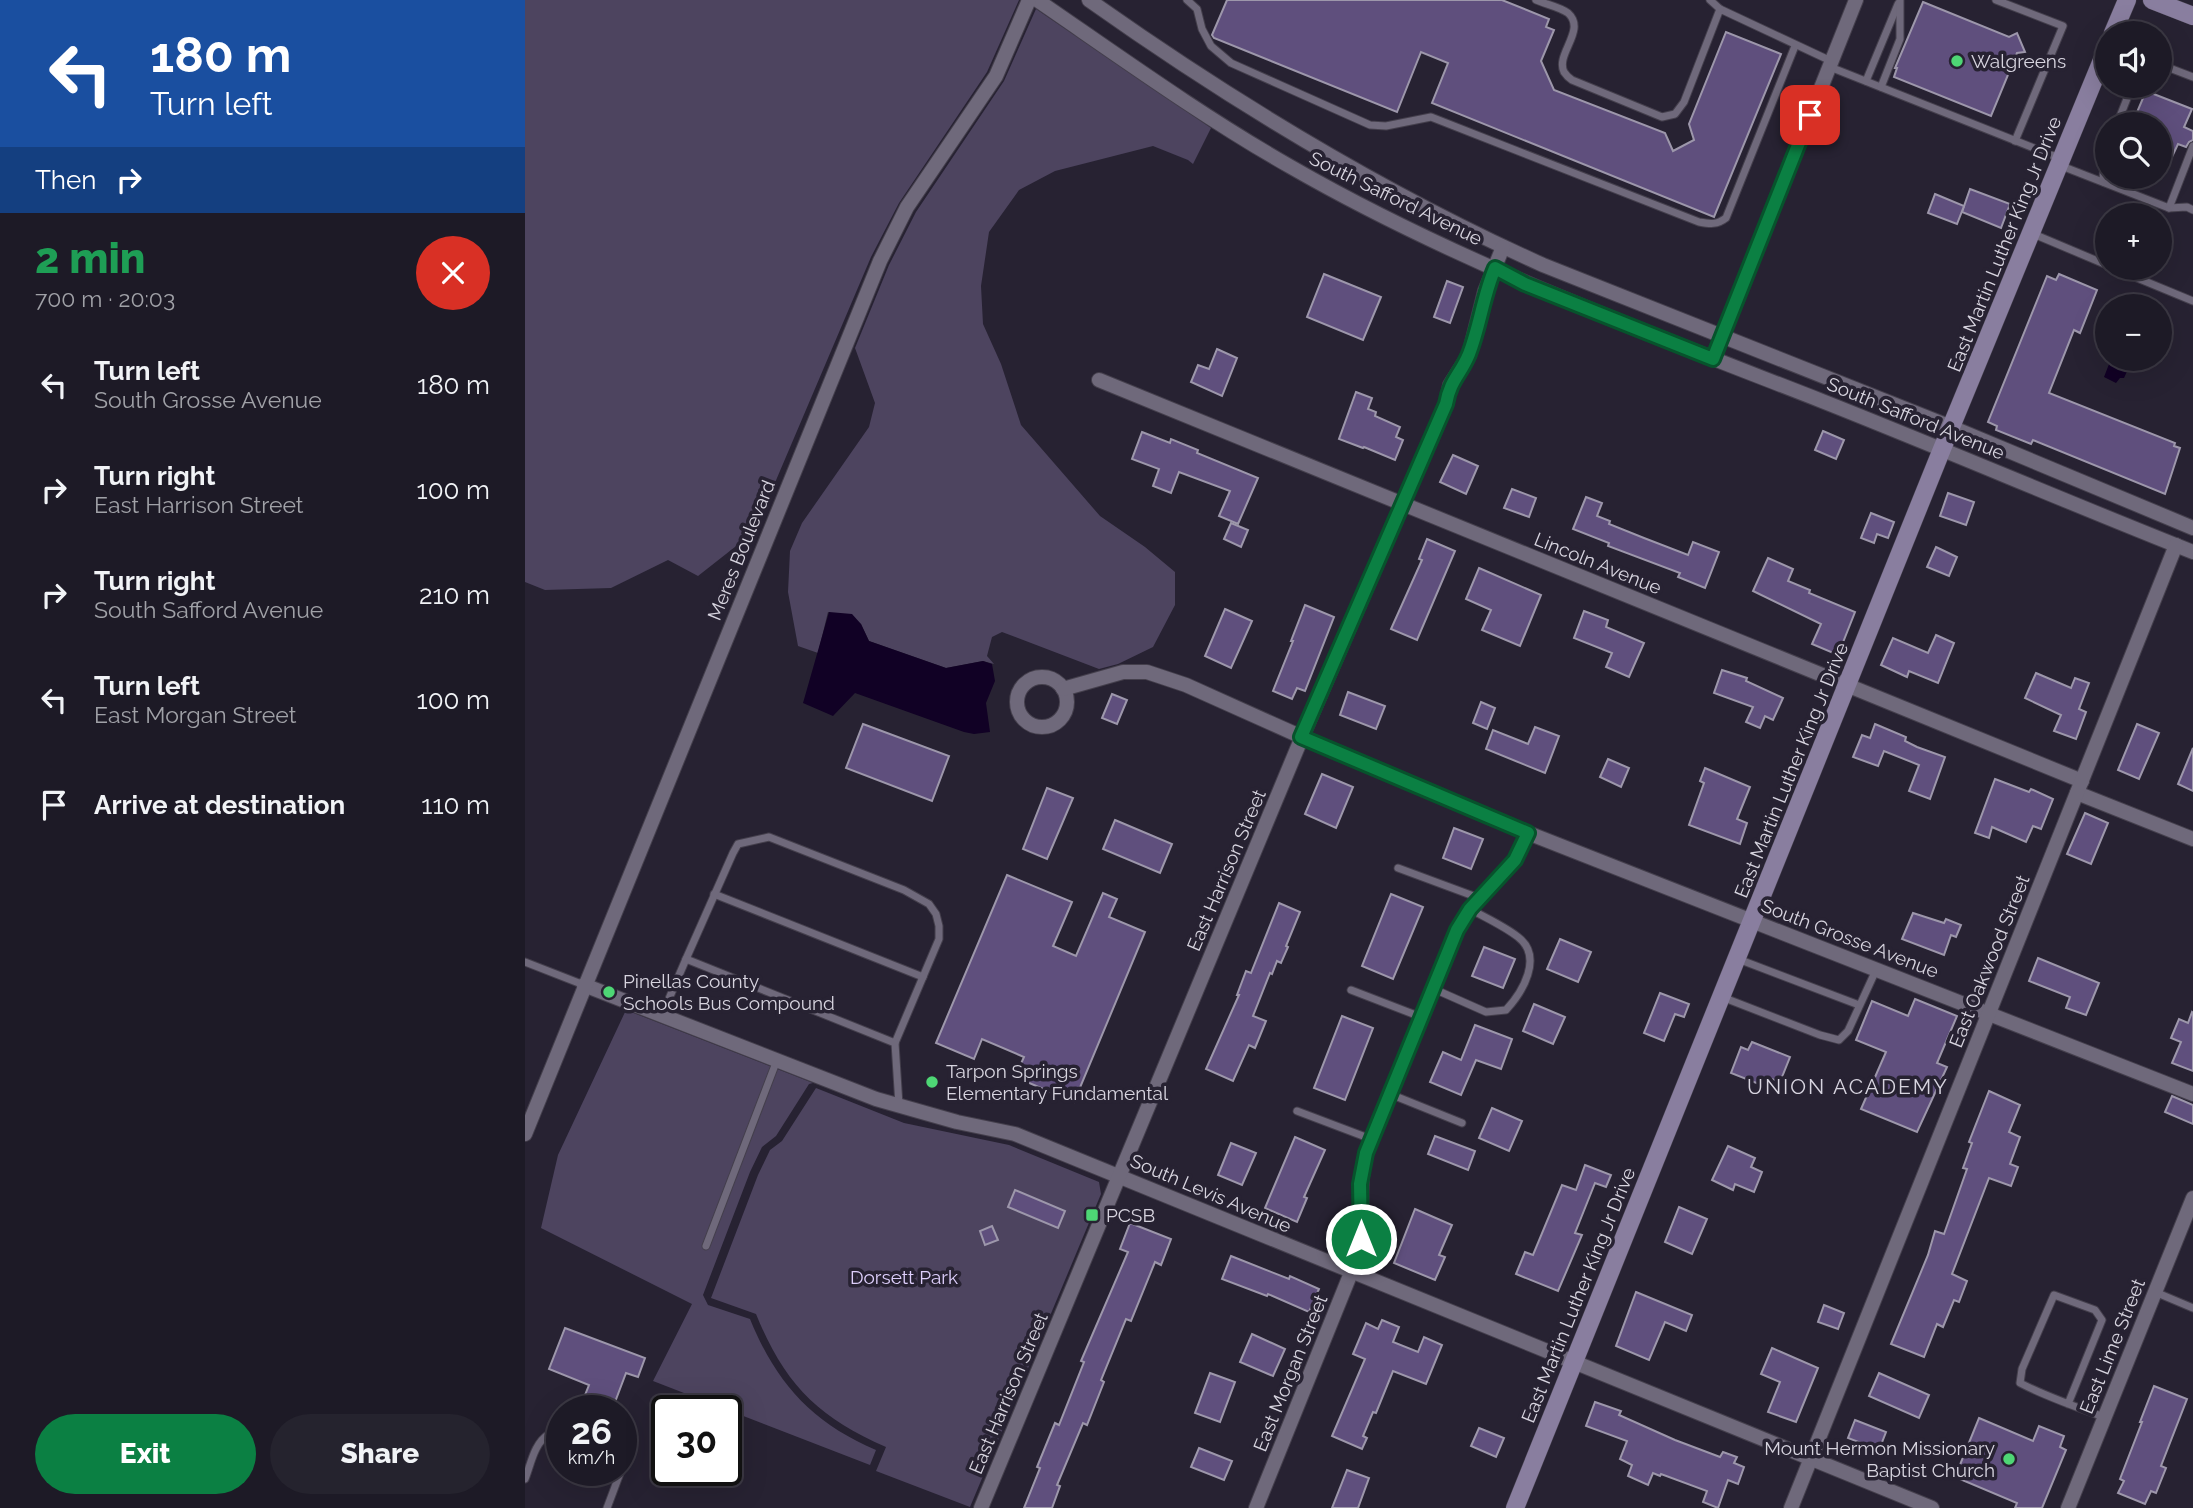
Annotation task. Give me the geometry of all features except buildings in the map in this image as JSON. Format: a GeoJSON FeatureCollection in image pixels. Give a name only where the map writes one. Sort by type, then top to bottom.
{"type":"FeatureCollection","features":[{"type":"Feature","properties":{"kind":"street","name":"Meres Boulevard"},"geometry":{"type":"LineString","coordinates":[[525,1134],[880,261],[907,208],[996,76],[1029,0]]}},
{"type":"Feature","properties":{"kind":"street","name":"South Safford Avenue"},"geometry":{"type":"LineString","coordinates":[[1037,0],[1207,115],[1290,167],[1525,284],[1943,449],[2193,552]]}},
{"type":"Feature","properties":{"kind":"street","name":"South Safford Avenue"},"geometry":{"type":"LineString","coordinates":[[1089,0],[1257,114],[1329,156],[1503,247],[2191,522]]}},
{"type":"Feature","properties":{"kind":"street"},"geometry":{"type":"LineString","coordinates":[[2118,21],[2127,0]]}},
{"type":"Feature","properties":{"kind":"street"},"geometry":{"type":"LineString","coordinates":[[2152,0],[2193,16]]}},
{"type":"Feature","properties":{"kind":"street"},"geometry":{"type":"LineString","coordinates":[[1713,359],[1830,64],[1852,1]]}},
{"type":"Feature","properties":{"kind":"street","name":"East Martin Luther King Jr Drive"},"geometry":{"type":"LineString","coordinates":[[1515,1508],[2095,77]]}},
{"type":"Feature","properties":{"kind":"street","name":"East Harrison Street"},"geometry":{"type":"LineString","coordinates":[[981,1508],[1301,737],[1446,404],[1450,385],[1469,355],[1485,291],[1503,247]]}},
{"type":"Feature","properties":{"kind":"street","name":"Lincoln Avenue"},"geometry":{"type":"LineString","coordinates":[[1099,380],[1847,686],[2193,839]]}},
{"type":"Feature","properties":{"kind":"street","name":"East Oakwood Street"},"geometry":{"type":"LineString","coordinates":[[1791,1508],[2176,545]]}},
{"type":"Feature","properties":{"kind":"street","name":"South Grosse Avenue"},"geometry":{"type":"LineString","coordinates":[[1063,689],[1123,672],[1147,672],[1186,685],[1528,833],[2193,1094]]}},
{"type":"Feature","properties":{"kind":"street","name":"East Morgan Street"},"geometry":{"type":"LineString","coordinates":[[1256,1508],[1352,1273],[1361,1239],[1361,1172],[1371,1139],[1457,930],[1475,904],[1515,860],[1528,833]]}},
{"type":"Feature","properties":{"kind":"street","name":"South Levis Avenue"},"geometry":{"type":"LineString","coordinates":[[584,985],[876,1099],[957,1122],[1015,1134],[1932,1508]]}},
{"type":"Feature","properties":{"kind":"street","name":"East Lime Street"},"geometry":{"type":"LineString","coordinates":[[2068,1508],[2193,1199]]}},
{"type":"Feature","properties":{"kind":"lane"},"geometry":{"type":"LineString","coordinates":[[1187,0],[1197,9],[1202,29],[1211,46],[1231,63],[1370,125],[1431,117],[1710,224],[1720,223],[1726,218],[1795,46]]}},
{"type":"Feature","properties":{"kind":"lane"},"geometry":{"type":"LineString","coordinates":[[1536,0],[1568,13],[1573,23],[1574,33],[1562,62],[1563,71],[1572,80],[1662,117],[1675,114],[1684,102],[1720,9]]}},
{"type":"Feature","properties":{"kind":"lane"},"geometry":{"type":"LineString","coordinates":[[1710,0],[1720,9],[1866,81],[2015,141],[2095,178]]}},
{"type":"Feature","properties":{"kind":"lane"},"geometry":{"type":"LineString","coordinates":[[1866,81],[1899,0]]}},
{"type":"Feature","properties":{"kind":"lane"},"geometry":{"type":"LineString","coordinates":[[1881,87],[1900,38],[1899,0]]}},
{"type":"Feature","properties":{"kind":"lane"},"geometry":{"type":"LineString","coordinates":[[1996,0],[2063,26],[2015,141]]}},
{"type":"Feature","properties":{"kind":"lane"},"geometry":{"type":"LineString","coordinates":[[2172,69],[2193,77]]}},
{"type":"Feature","properties":{"kind":"lane"},"geometry":{"type":"LineString","coordinates":[[2171,203],[2193,146]]}},
{"type":"Feature","properties":{"kind":"lane"},"geometry":{"type":"LineString","coordinates":[[2121,189],[2156,203]]}},
{"type":"Feature","properties":{"kind":"lane"},"geometry":{"type":"LineString","coordinates":[[2172,208],[2193,209]]}},
{"type":"Feature","properties":{"kind":"lane"},"geometry":{"type":"LineString","coordinates":[[2031,233],[2095,260]]}},
{"type":"Feature","properties":{"kind":"lane"},"geometry":{"type":"LineString","coordinates":[[2142,280],[2193,301]]}},
{"type":"Feature","properties":{"kind":"lane"},"geometry":{"type":"LineString","coordinates":[[662,1015],[738,844],[769,838],[904,890],[929,904],[936,914],[940,926],[939,939],[895,1043],[899,1106]]}},
{"type":"Feature","properties":{"kind":"lane"},"geometry":{"type":"LineString","coordinates":[[1398,868],[1475,904],[1521,939],[1527,950],[1530,965],[1526,982],[1519,996],[1506,1010],[1486,1012],[1433,989]]}},
{"type":"Feature","properties":{"kind":"lane"},"geometry":{"type":"LineString","coordinates":[[715,894],[923,977]]}},
{"type":"Feature","properties":{"kind":"lane"},"geometry":{"type":"LineString","coordinates":[[1737,958],[1859,1005]]}},
{"type":"Feature","properties":{"kind":"lane"},"geometry":{"type":"LineString","coordinates":[[685,959],[895,1043]]}},
{"type":"Feature","properties":{"kind":"lane"},"geometry":{"type":"LineString","coordinates":[[525,962],[584,985]]}},
{"type":"Feature","properties":{"kind":"lane"},"geometry":{"type":"LineString","coordinates":[[1722,996],[1839,1040],[1848,1031],[1876,970]]}},
{"type":"Feature","properties":{"kind":"lane"},"geometry":{"type":"LineString","coordinates":[[1351,990],[1421,1017]]}},
{"type":"Feature","properties":{"kind":"lane"},"geometry":{"type":"LineString","coordinates":[[706,1246],[777,1059]]}},
{"type":"Feature","properties":{"kind":"lane"},"geometry":{"type":"LineString","coordinates":[[1390,1094],[1462,1123]]}},
{"type":"Feature","properties":{"kind":"lane"},"geometry":{"type":"LineString","coordinates":[[1297,1111],[1371,1139]]}},
{"type":"Feature","properties":{"kind":"lane"},"geometry":{"type":"LineString","coordinates":[[2155,1292],[2193,1308]]}},
{"type":"Feature","properties":{"kind":"lane"},"geometry":{"type":"LineString","coordinates":[[2068,1404],[2102,1320],[2095,1310],[2054,1295],[2022,1369],[2020,1383],[2068,1404],[2104,1417]]}},
{"type":"Feature","properties":{"kind":"lane"},"geometry":{"type":"LineString","coordinates":[[525,1479],[538,1444],[546,1436]]}},
{"type":"Feature","properties":{"kind":"lane"},"geometry":{"type":"LineString","coordinates":[[607,1508],[615,1486]]}},
{"type":"Feature","properties":{"kind":"green space"},"geometry":{"type":"Polygon","coordinates":[[[525,0],[1019,0],[987,72],[899,203],[871,257],[754,532],[698,576],[668,560],[611,588],[545,590],[525,582],[525,0]]]}},
{"type":"Feature","properties":{"kind":"green space"},"geometry":{"type":"Polygon","coordinates":[[[1036,9],[1211,128],[1193,164],[1153,146],[1055,171],[1019,190],[989,232],[981,286],[983,324],[1001,364],[1021,425],[1100,516],[1175,572],[1175,605],[1153,647],[1118,664],[1099,669],[1002,632],[992,637],[987,656],[994,664],[983,661],[946,668],[869,641],[861,624],[828,612],[818,653],[798,646],[788,592],[790,551],[802,523],[869,427],[875,403],[855,348],[889,265],[916,212],[1004,81],[1036,9]]]}},
{"type":"Feature","properties":{"kind":"green space"},"geometry":{"type":"Polygon","coordinates":[[[626,1010],[813,1083],[809,1084],[776,1136],[762,1147],[703,1295],[708,1305],[750,1319],[772,1363],[799,1398],[833,1427],[876,1450],[870,1465],[742,1415],[742,1395],[689,1395],[653,1381],[692,1304],[541,1228],[558,1155],[626,1010]]]}},
{"type":"Feature","properties":{"kind":"green space","name":"Dorsett Park"},"geometry":{"type":"Polygon","coordinates":[[[816,1088],[904,1123],[1009,1145],[1099,1182],[1101,1194],[970,1507],[876,1471],[886,1447],[841,1423],[806,1395],[778,1360],[756,1314],[711,1298],[770,1150],[782,1141],[816,1088]]]}},
{"type":"Feature","properties":{"kind":"shaded area"},"geometry":{"type":"Polygon","coordinates":[[[2106,371],[2127,371],[2124,378],[2120,378],[2116,383],[2104,377],[2106,371]]]}},
{"type":"Feature","properties":{"kind":"shaded area"},"geometry":{"type":"Polygon","coordinates":[[[829,612],[852,614],[861,624],[869,641],[946,668],[983,661],[992,664],[995,681],[986,703],[990,732],[964,732],[855,693],[833,716],[803,703],[829,612]]]}},
{"type":"Feature","properties":{"kind":"place","name":"Walgreens"},"geometry":{"type":"Point","coordinates":[1957,61]}},
{"type":"Feature","properties":{"kind":"place","name":"Pinellas County Schools Bus Compound"},"geometry":{"type":"Point","coordinates":[609,992]}},
{"type":"Feature","properties":{"kind":"place","name":"Tarpon Springs Elementary Fundamental"},"geometry":{"type":"Point","coordinates":[932,1082]}},
{"type":"Feature","properties":{"kind":"place","name":"PCSB"},"geometry":{"type":"Point","coordinates":[1092,1215]}},
{"type":"Feature","properties":{"kind":"place","name":"Mount Hermon Missionary Baptist Church"},"geometry":{"type":"Point","coordinates":[2009,1459]}},
{"type":"Feature","properties":{"kind":"district","name":"UNION ACADEMY"},"geometry":{"type":"Point","coordinates":[1848,1087]}},
{"type":"Feature","properties":{"kind":"route"},"geometry":{"type":"LineString","coordinates":[[1361,1239],[1360,1184],[1366,1153],[1449,949],[1465,916],[1511,865],[1528,833],[1301,737],[1446,404],[1450,385],[1469,355],[1485,291],[1495,268],[1525,284],[1713,359],[1810,115]]}}]}
